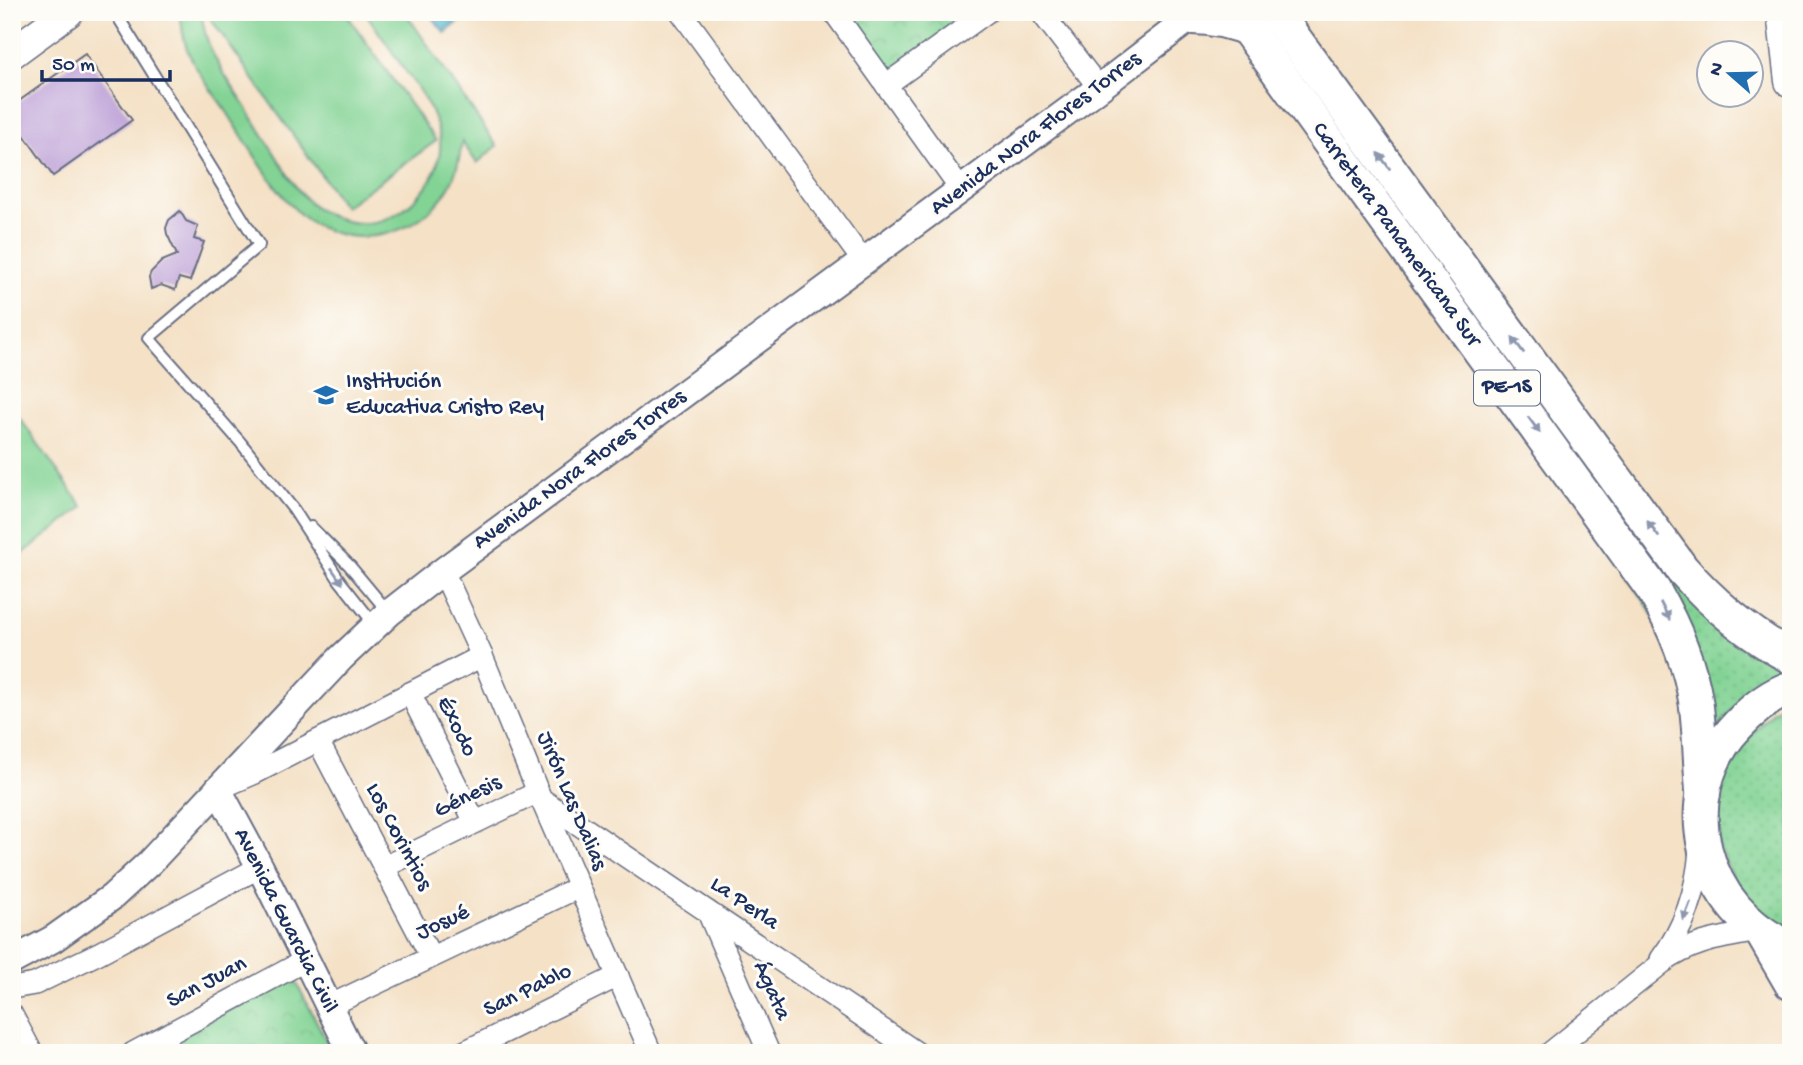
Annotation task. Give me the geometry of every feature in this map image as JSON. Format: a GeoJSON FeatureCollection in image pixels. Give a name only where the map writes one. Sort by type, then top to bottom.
{"type":"FeatureCollection","features":[{"type":"Feature","properties":{"kind":"highway","name":"Carretera Panamericana Sur"},"geometry":{"type":"LineString","coordinates":[[1254,20],[1303,79],[1682,569],[1703,593],[1745,629],[1791,657]]}},
{"type":"Feature","properties":{"kind":"highway","name":"Carretera Panamericana Sur"},"geometry":{"type":"LineString","coordinates":[[1303,79],[1654,591],[1679,641],[1689,671],[1695,702],[1702,808]]}},
{"type":"Feature","properties":{"kind":"highway","name":"PE-1S"},"geometry":{"type":"LineString","coordinates":[[1771,937],[1743,917],[1728,901],[1717,883],[1703,842],[1702,808],[1709,773],[1730,732],[1765,701],[1791,688]]}},
{"type":"Feature","properties":{"kind":"highway"},"geometry":{"type":"LineString","coordinates":[[1771,937],[1791,983]]}},
{"type":"Feature","properties":{"kind":"main road"},"geometry":{"type":"LineString","coordinates":[[1783,12],[1791,82]]}},
{"type":"Feature","properties":{"kind":"main road"},"geometry":{"type":"LineString","coordinates":[[12,53],[67,13]]}},
{"type":"Feature","properties":{"kind":"street"},"geometry":{"type":"LineString","coordinates":[[681,12],[863,261]]}},
{"type":"Feature","properties":{"kind":"street"},"geometry":{"type":"LineString","coordinates":[[834,12],[961,190]]}},
{"type":"Feature","properties":{"kind":"street"},"geometry":{"type":"LineString","coordinates":[[886,85],[987,12]]}},
{"type":"Feature","properties":{"kind":"street"},"geometry":{"type":"LineString","coordinates":[[1041,12],[1098,88]]}},
{"type":"Feature","properties":{"kind":"street","name":"Avenida Nora Flores Torres"},"geometry":{"type":"LineString","coordinates":[[12,961],[54,939],[112,897],[150,862],[341,658],[382,619],[443,570],[961,190],[1188,17],[1220,23],[1254,20]]}},
{"type":"Feature","properties":{"kind":"street","name":"Jirón Las Dalias"},"geometry":{"type":"LineString","coordinates":[[443,570],[651,1053]]}},
{"type":"Feature","properties":{"kind":"street"},"geometry":{"type":"LineString","coordinates":[[218,789],[255,773],[482,656]]}},
{"type":"Feature","properties":{"kind":"street","name":"Éxodo"},"geometry":{"type":"LineString","coordinates":[[410,693],[475,822]]}},
{"type":"Feature","properties":{"kind":"street","name":"Los Corintios"},"geometry":{"type":"LineString","coordinates":[[318,741],[431,957]]}},
{"type":"Feature","properties":{"kind":"street","name":"Avenida Guardia Civil"},"geometry":{"type":"LineString","coordinates":[[218,789],[260,867],[352,1053]]}},
{"type":"Feature","properties":{"kind":"street","name":"Génesis"},"geometry":{"type":"LineString","coordinates":[[384,867],[475,822],[540,796]]}},
{"type":"Feature","properties":{"kind":"street","name":"La Perla"},"geometry":{"type":"LineString","coordinates":[[540,796],[917,1053]]}},
{"type":"Feature","properties":{"kind":"street"},"geometry":{"type":"LineString","coordinates":[[1648,974],[1676,936],[1687,914],[1699,868],[1702,808]]}},
{"type":"Feature","properties":{"kind":"street"},"geometry":{"type":"LineString","coordinates":[[12,988],[35,984],[90,958],[260,867]]}},
{"type":"Feature","properties":{"kind":"street","name":"Josué"},"geometry":{"type":"LineString","coordinates":[[329,1006],[579,887]]}},
{"type":"Feature","properties":{"kind":"street","name":"Ágata"},"geometry":{"type":"LineString","coordinates":[[708,912],[769,1053]]}},
{"type":"Feature","properties":{"kind":"street"},"geometry":{"type":"LineString","coordinates":[[1549,1053],[1677,953],[1711,940],[1771,937]]}},
{"type":"Feature","properties":{"kind":"street","name":"San Juan"},"geometry":{"type":"LineString","coordinates":[[133,1053],[306,960]]}},
{"type":"Feature","properties":{"kind":"street","name":"San Pablo"},"geometry":{"type":"LineString","coordinates":[[462,1053],[618,976]]}},
{"type":"Feature","properties":{"kind":"street"},"geometry":{"type":"LineString","coordinates":[[12,1015],[32,1053]]}},
{"type":"Feature","properties":{"kind":"lane"},"geometry":{"type":"LineString","coordinates":[[115,12],[259,245],[149,338],[242,443],[294,510],[340,581],[382,619]]}},
{"type":"Feature","properties":{"kind":"lane"},"geometry":{"type":"LineString","coordinates":[[294,510],[349,565],[382,619]]}},
{"type":"Feature","properties":{"kind":"green space"},"geometry":{"type":"Polygon","coordinates":[[[181,12],[202,12],[203,25],[217,62],[288,174],[310,203],[333,217],[366,223],[396,214],[421,193],[430,180],[440,150],[437,126],[430,108],[365,12],[405,12],[497,146],[477,163],[462,142],[458,165],[449,187],[437,204],[405,227],[387,234],[367,237],[328,231],[299,213],[265,172],[191,57],[183,35],[181,12]]]}},
{"type":"Feature","properties":{"kind":"green space"},"geometry":{"type":"Polygon","coordinates":[[[211,12],[345,12],[436,141],[344,207],[208,15],[211,12]]]}},
{"type":"Feature","properties":{"kind":"green space"},"geometry":{"type":"Polygon","coordinates":[[[856,12],[973,12],[890,73],[849,18],[856,12]]]}},
{"type":"Feature","properties":{"kind":"green space"},"geometry":{"type":"Polygon","coordinates":[[[1311,88],[1704,606],[1791,671],[1742,700],[1724,719],[1707,747],[1708,699],[1311,88]]]}},
{"type":"Feature","properties":{"kind":"green space"},"geometry":{"type":"Polygon","coordinates":[[[12,407],[83,507],[12,562],[12,407]]]}},
{"type":"Feature","properties":{"kind":"green space"},"geometry":{"type":"Polygon","coordinates":[[[1791,701],[1791,936],[1743,902],[1714,836],[1725,764],[1773,710],[1791,701]]]}},
{"type":"Feature","properties":{"kind":"green space"},"geometry":{"type":"Polygon","coordinates":[[[293,976],[333,1053],[148,1053],[293,976]]]}},
{"type":"Feature","properties":{"kind":"water"},"geometry":{"type":"Polygon","coordinates":[[[428,12],[472,12],[445,33],[428,12]]]}},
{"type":"Feature","properties":{"kind":"building"},"geometry":{"type":"Polygon","coordinates":[[[85,54],[132,120],[53,176],[12,118],[12,106],[85,54]]]}},
{"type":"Feature","properties":{"kind":"building"},"geometry":{"type":"Polygon","coordinates":[[[180,211],[186,221],[198,226],[194,239],[204,242],[190,281],[179,278],[175,290],[161,285],[151,289],[151,272],[162,261],[177,255],[166,228],[169,220],[180,211]]]}},
{"type":"Feature","properties":{"kind":"place","name":"Institución Educativa Cristo Rey"},"geometry":{"type":"Point","coordinates":[326,395]}}]}
